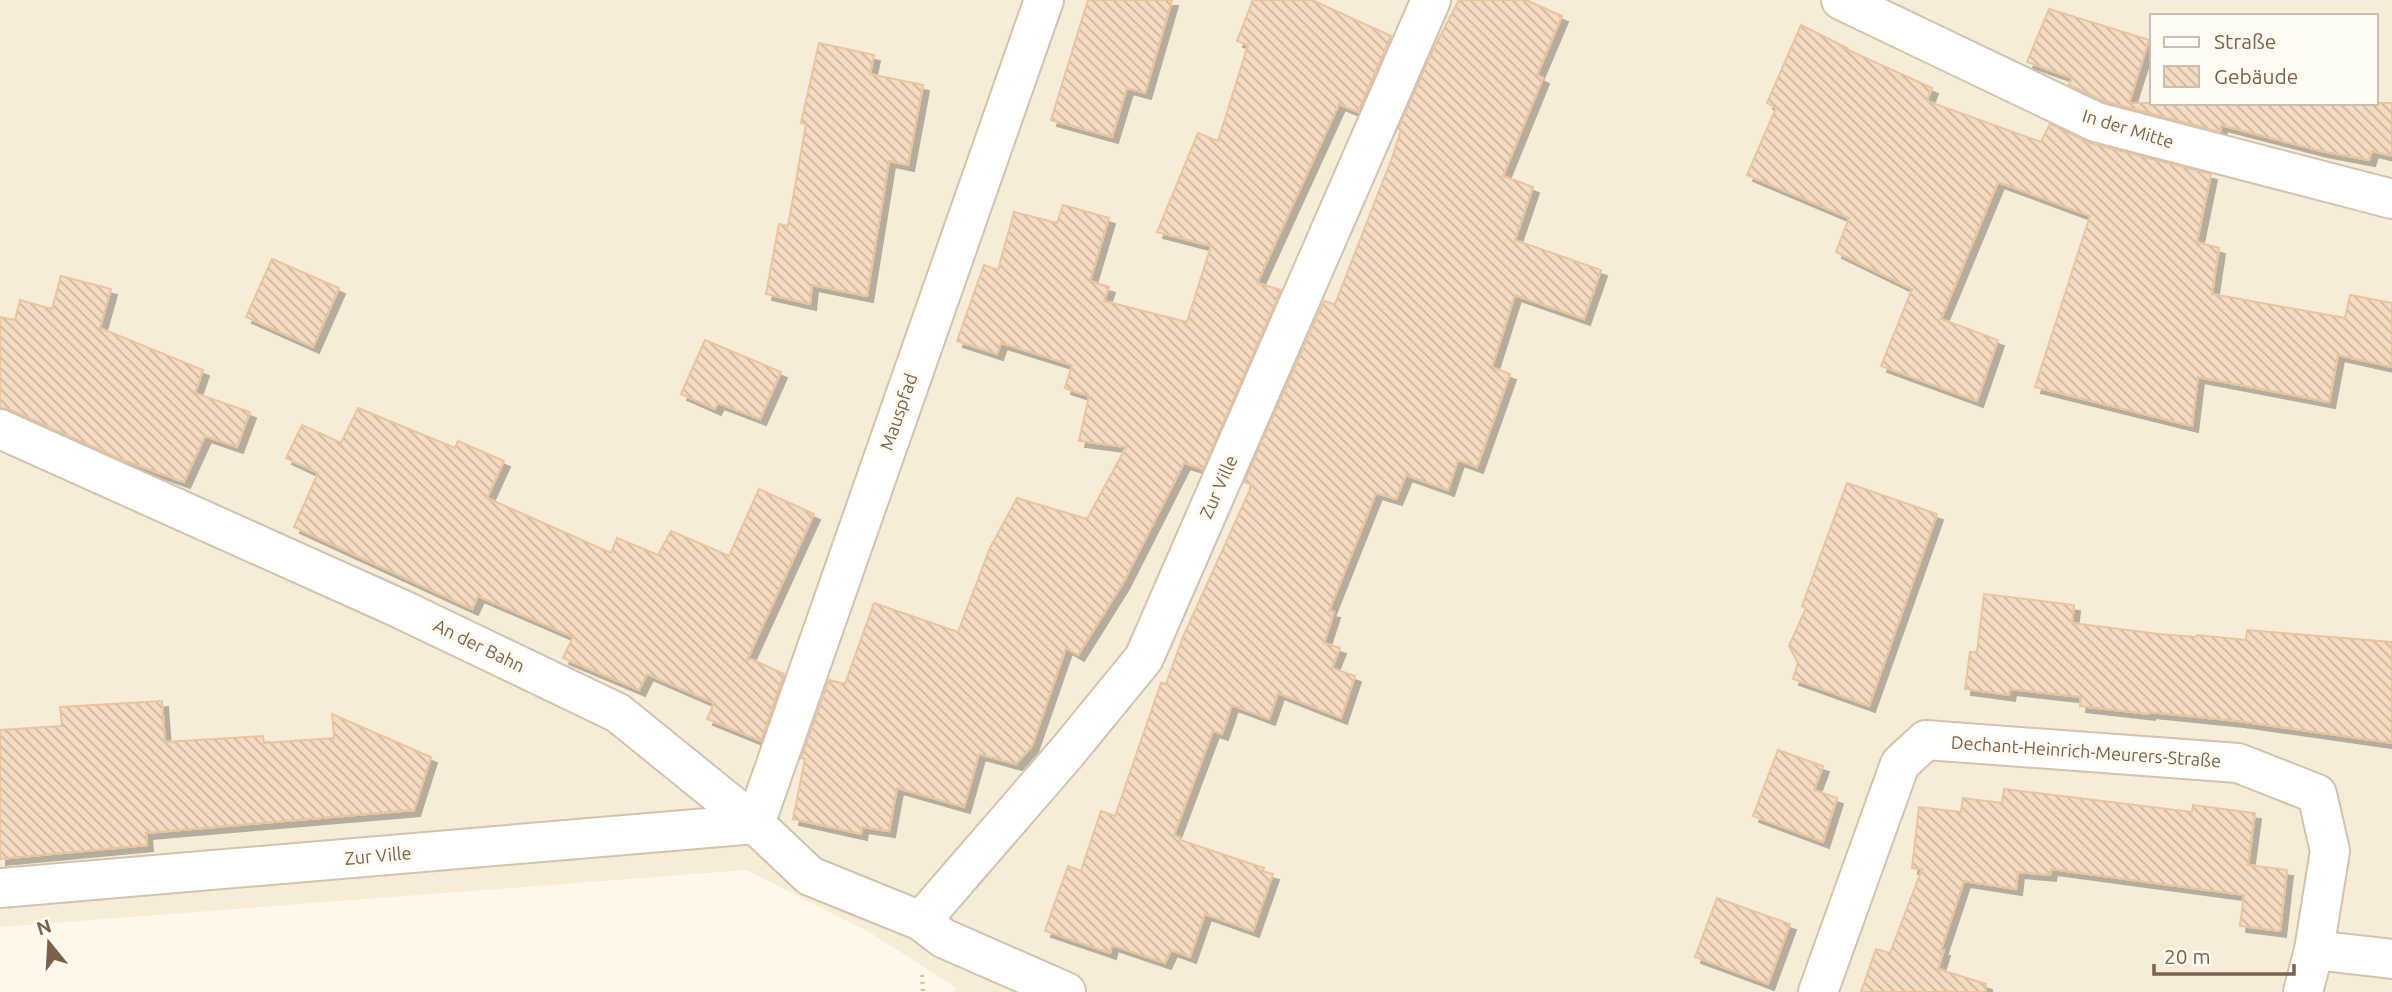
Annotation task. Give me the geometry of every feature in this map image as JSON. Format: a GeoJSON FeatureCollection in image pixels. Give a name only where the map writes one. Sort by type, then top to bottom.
{"type":"FeatureCollection","features":[{"type":"Feature","properties":{"kind":"street","name":"Mauspfad"},"geometry":{"type":"LineString","coordinates":[[755,824],[1044,0]]}},
{"type":"Feature","properties":{"kind":"street","name":"Zur Ville"},"geometry":{"type":"LineString","coordinates":[[921,921],[1068,751],[1144,658],[1432,0]]}},
{"type":"Feature","properties":{"kind":"street","name":"In der Mitte"},"geometry":{"type":"LineString","coordinates":[[1842,0],[2095,122],[2392,199]]}},
{"type":"Feature","properties":{"kind":"street","name":"An der Bahn"},"geometry":{"type":"LineString","coordinates":[[0,429],[388,603],[618,713],[755,824],[810,876],[921,921],[943,939],[1066,992]]}},
{"type":"Feature","properties":{"kind":"street","name":"Dechant-Heinrich-Meurers-Straße"},"geometry":{"type":"LineString","coordinates":[[1818,992],[1900,764],[1926,740],[2238,763],[2317,794],[2330,850],[2314,950],[2304,992]]}},
{"type":"Feature","properties":{"kind":"street","name":"Zur Ville"},"geometry":{"type":"LineString","coordinates":[[0,888],[755,824]]}},
{"type":"Feature","properties":{"kind":"street"},"geometry":{"type":"LineString","coordinates":[[2314,950],[2392,959]]}},
{"type":"Feature","properties":{"kind":"shaded area"},"geometry":{"type":"Polygon","coordinates":[[[0,0],[2392,0],[2392,992],[954,992],[955,987],[869,932],[746,870],[0,927],[0,0]]]}},
{"type":"Feature","properties":{"kind":"building"},"geometry":{"type":"Polygon","coordinates":[[[1088,0],[1172,0],[1145,93],[1127,88],[1112,137],[1051,120],[1088,0]]]}},
{"type":"Feature","properties":{"kind":"building"},"geometry":{"type":"Polygon","coordinates":[[[1253,0],[1312,0],[1391,36],[1358,112],[1339,104],[1257,283],[1281,290],[1203,469],[1184,463],[1123,583],[1078,655],[1066,648],[1032,746],[1016,764],[979,754],[964,807],[897,788],[889,831],[862,827],[861,834],[793,819],[805,759],[801,758],[829,680],[845,684],[874,603],[958,632],[990,548],[1017,498],[1087,519],[1126,447],[1079,441],[1089,396],[1065,388],[1072,365],[1001,343],[997,354],[957,341],[984,265],[998,270],[1014,212],[1057,223],[1063,205],[1109,218],[1090,281],[1109,287],[1104,301],[1187,322],[1211,246],[1157,232],[1198,133],[1218,141],[1248,45],[1237,41],[1253,0]]]}},
{"type":"Feature","properties":{"kind":"building"},"geometry":{"type":"Polygon","coordinates":[[[1459,0],[1526,0],[1562,16],[1537,75],[1543,78],[1503,176],[1533,187],[1515,240],[1601,270],[1584,319],[1515,295],[1492,367],[1510,374],[1477,467],[1458,460],[1448,490],[1406,475],[1396,499],[1376,493],[1329,611],[1334,612],[1324,643],[1340,648],[1332,668],[1355,676],[1341,718],[1278,693],[1269,719],[1232,705],[1222,734],[1213,731],[1174,835],[1181,838],[1180,840],[1264,868],[1262,871],[1273,874],[1253,931],[1205,914],[1190,957],[1171,950],[1165,963],[1112,945],[1110,953],[1045,931],[1068,866],[1081,871],[1101,811],[1115,816],[1161,683],[1166,684],[1183,637],[1252,485],[1244,482],[1324,301],[1335,304],[1392,158],[1401,130],[1398,129],[1431,54],[1459,0]]]}},
{"type":"Feature","properties":{"kind":"building"},"geometry":{"type":"Polygon","coordinates":[[[2049,9],[2149,40],[2129,103],[2392,103],[2392,156],[2372,151],[2369,160],[2321,151],[2221,125],[2220,132],[2104,101],[2069,85],[2072,78],[2027,62],[2049,9]]]}},
{"type":"Feature","properties":{"kind":"building"},"geometry":{"type":"Polygon","coordinates":[[[1801,25],[1846,49],[1932,88],[1927,101],[2041,142],[2050,124],[2090,143],[2211,174],[2197,242],[2219,248],[2212,294],[2345,318],[2350,295],[2392,303],[2392,367],[2338,355],[2329,402],[2198,377],[2192,426],[2035,387],[2090,216],[1998,182],[1941,319],[1998,340],[1977,401],[1881,366],[1912,289],[1836,252],[1849,218],[1747,175],[1776,108],[1767,103],[1801,25]]]}},
{"type":"Feature","properties":{"kind":"building"},"geometry":{"type":"Polygon","coordinates":[[[819,43],[874,55],[870,74],[923,85],[908,165],[889,161],[867,296],[812,285],[810,304],[766,294],[779,224],[788,226],[806,124],[801,123],[819,43]]]}},
{"type":"Feature","properties":{"kind":"building"},"geometry":{"type":"Polygon","coordinates":[[[272,259],[339,288],[313,347],[246,317],[272,259]]]}},
{"type":"Feature","properties":{"kind":"building"},"geometry":{"type":"Polygon","coordinates":[[[61,276],[111,289],[100,328],[203,370],[195,393],[250,412],[237,447],[205,436],[184,482],[118,458],[9,409],[0,408],[0,317],[15,320],[20,300],[52,309],[61,276]]]}},
{"type":"Feature","properties":{"kind":"building"},"geometry":{"type":"Polygon","coordinates":[[[705,340],[781,372],[760,419],[718,403],[715,409],[681,394],[705,340]]]}},
{"type":"Feature","properties":{"kind":"building"},"geometry":{"type":"Polygon","coordinates":[[[358,408],[455,448],[458,441],[504,461],[487,498],[611,553],[617,538],[658,555],[671,531],[729,556],[759,489],[814,514],[747,660],[751,659],[784,674],[761,741],[707,719],[714,703],[647,674],[639,690],[563,658],[573,637],[478,596],[472,609],[294,527],[318,473],[286,458],[302,425],[341,443],[358,408]]]}},
{"type":"Feature","properties":{"kind":"building"},"geometry":{"type":"Polygon","coordinates":[[[1847,483],[1937,514],[1869,706],[1793,679],[1798,663],[1789,646],[1806,608],[1802,606],[1847,483]]]}},
{"type":"Feature","properties":{"kind":"building"},"geometry":{"type":"Polygon","coordinates":[[[1984,594],[2074,605],[2072,623],[2159,634],[2246,640],[2247,630],[2392,642],[2392,743],[2238,721],[2080,706],[2081,697],[2010,689],[2009,695],[1965,689],[1970,652],[1977,652],[1984,594]]]}},
{"type":"Feature","properties":{"kind":"building"},"geometry":{"type":"Polygon","coordinates":[[[162,701],[165,742],[263,736],[264,743],[334,738],[332,714],[431,757],[414,810],[146,833],[147,845],[0,859],[0,730],[62,726],[60,707],[162,701]]]}},
{"type":"Feature","properties":{"kind":"building"},"geometry":{"type":"Polygon","coordinates":[[[1778,750],[1823,766],[1814,790],[1837,798],[1823,842],[1753,816],[1778,750]]]}},
{"type":"Feature","properties":{"kind":"building"},"geometry":{"type":"Polygon","coordinates":[[[2004,789],[2192,812],[2193,805],[2255,813],[2248,865],[2287,870],[2280,931],[2240,926],[2244,895],[2051,869],[2050,875],[2018,872],[2016,889],[1964,881],[1941,950],[1944,950],[1938,969],[1986,984],[1985,992],[1861,992],[1876,949],[1890,953],[1922,869],[1912,868],[1919,807],[1961,812],[1963,798],[2002,803],[2004,789]]]}},
{"type":"Feature","properties":{"kind":"building"},"geometry":{"type":"Polygon","coordinates":[[[1717,898],[1790,924],[1768,984],[1695,957],[1717,898]]]}}]}
